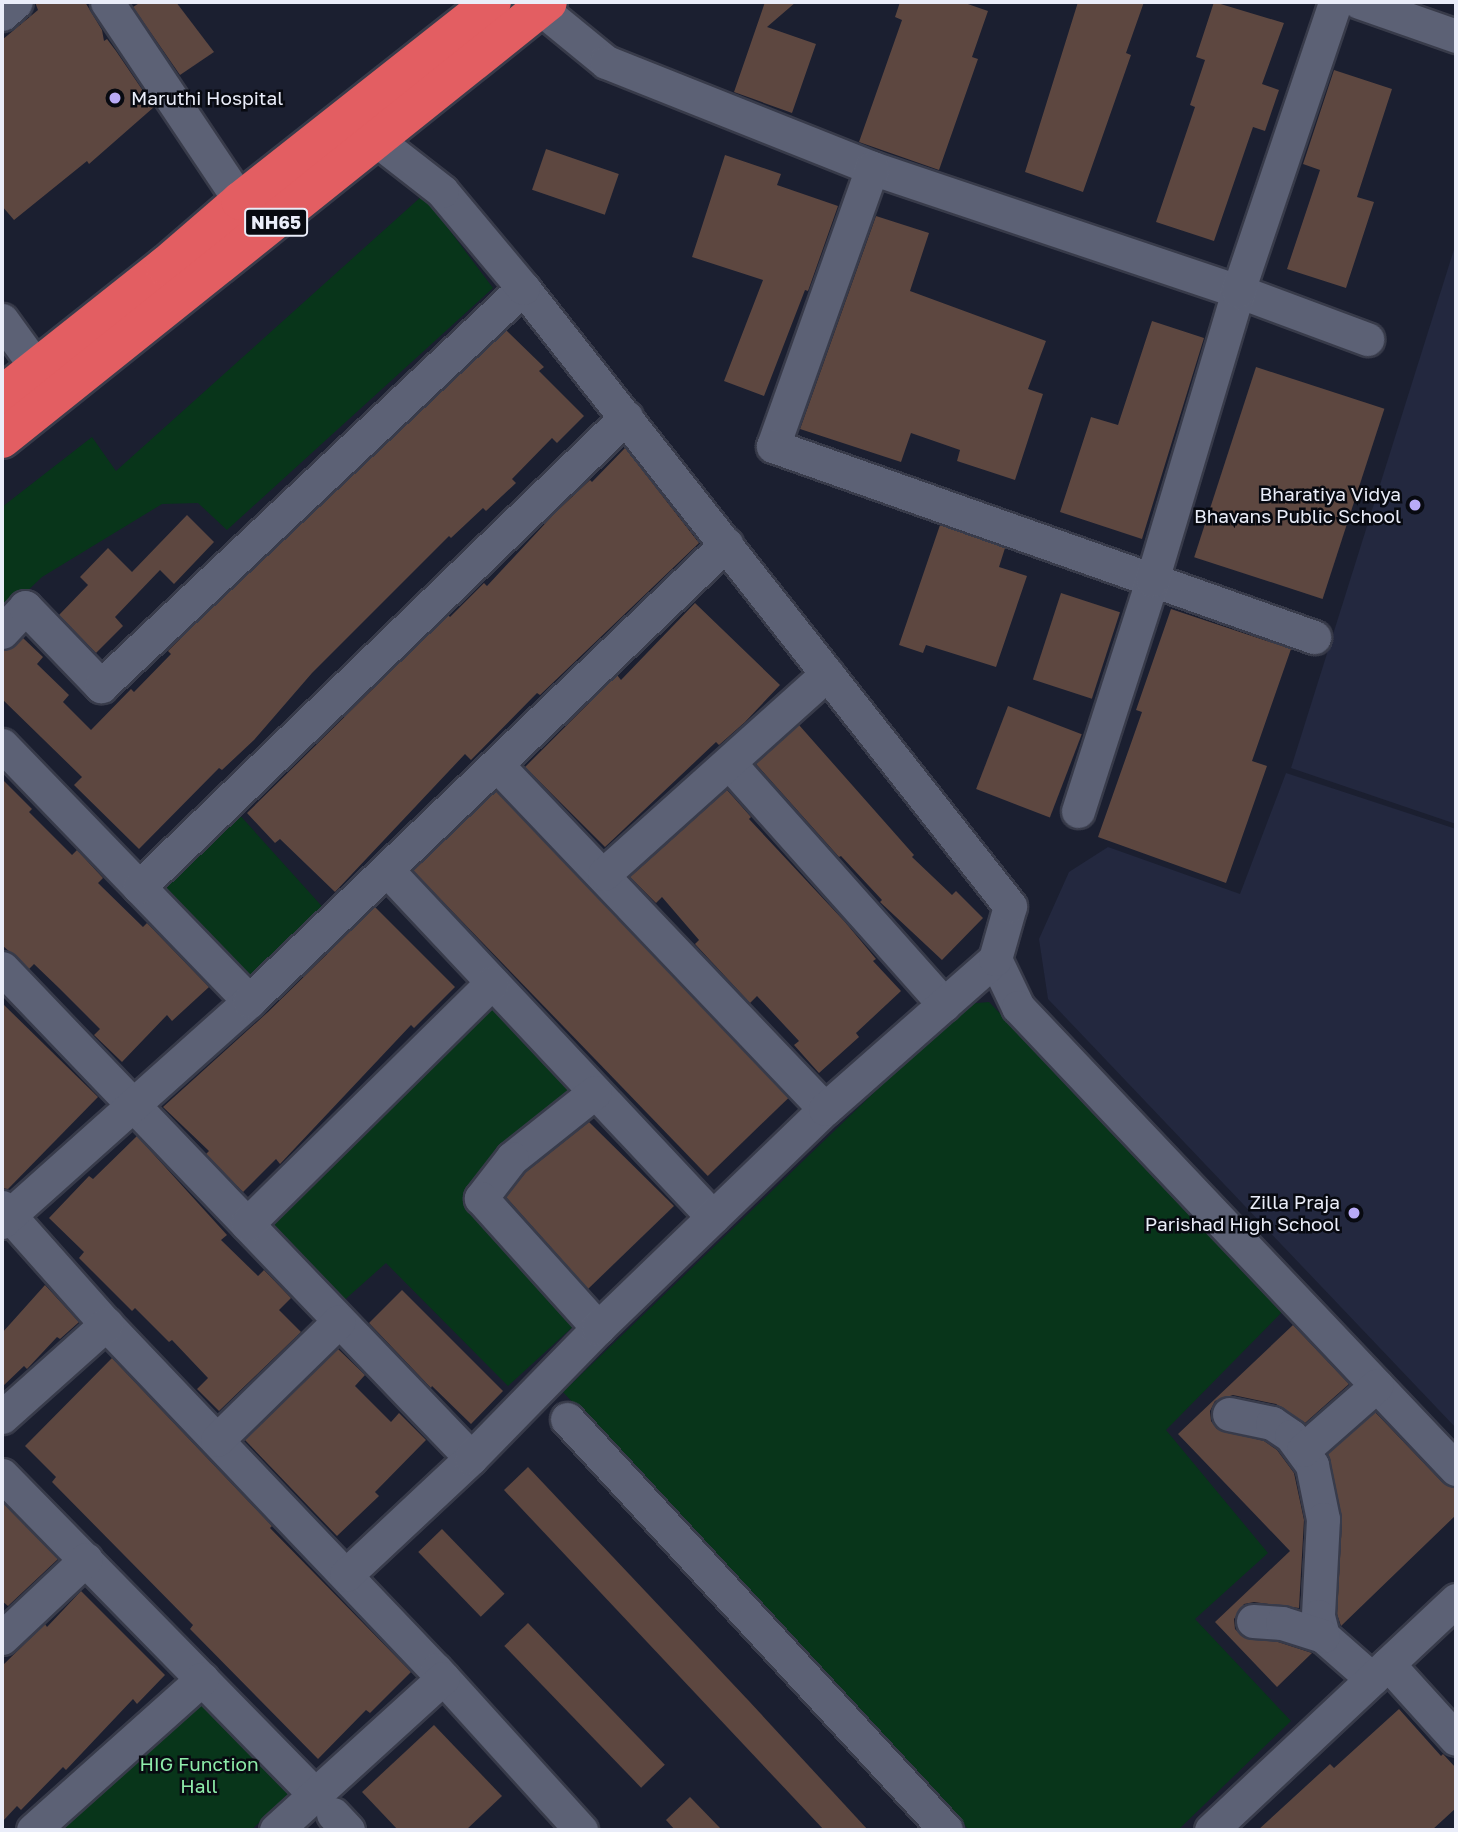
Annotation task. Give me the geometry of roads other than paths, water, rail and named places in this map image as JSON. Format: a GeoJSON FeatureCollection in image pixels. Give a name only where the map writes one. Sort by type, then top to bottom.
{"type":"FeatureCollection","features":[{"type":"Feature","properties":{"kind":"highway","name":"NH65"},"geometry":{"type":"LineString","coordinates":[[2,395],[165,265],[240,201],[492,2]]}},
{"type":"Feature","properties":{"kind":"highway","name":"NH65"},"geometry":{"type":"LineString","coordinates":[[2,439],[378,141],[544,5]]}},
{"type":"Feature","properties":{"kind":"street"},"geometry":{"type":"LineString","coordinates":[[2,14],[16,2]]}},
{"type":"Feature","properties":{"kind":"street"},"geometry":{"type":"LineString","coordinates":[[107,2],[240,201]]}},
{"type":"Feature","properties":{"kind":"street"},"geometry":{"type":"LineString","coordinates":[[1079,811],[1152,580],[1237,291],[1335,2]]}},
{"type":"Feature","properties":{"kind":"street"},"geometry":{"type":"LineString","coordinates":[[1359,2],[1456,36]]}},
{"type":"Feature","properties":{"kind":"street"},"geometry":{"type":"LineString","coordinates":[[544,5],[606,62],[872,168],[1237,291],[1367,339]]}},
{"type":"Feature","properties":{"kind":"street"},"geometry":{"type":"LineString","coordinates":[[346,1575],[471,1458],[598,1328],[825,1109],[995,959],[1010,906],[523,288],[442,191],[378,141]]}},
{"type":"Feature","properties":{"kind":"street"},"geometry":{"type":"LineString","coordinates":[[872,168],[773,446],[1314,638]]}},
{"type":"Feature","properties":{"kind":"street"},"geometry":{"type":"LineString","coordinates":[[2,632],[25,607],[101,686],[523,288]]}},
{"type":"Feature","properties":{"kind":"street"},"geometry":{"type":"LineString","coordinates":[[2,320],[36,367]]}},
{"type":"Feature","properties":{"kind":"street"},"geometry":{"type":"LineString","coordinates":[[139,887],[626,417]]}},
{"type":"Feature","properties":{"kind":"street"},"geometry":{"type":"LineString","coordinates":[[581,1830],[443,1678],[4,1215],[134,1106],[249,1001],[726,544]]}},
{"type":"Feature","properties":{"kind":"street"},"geometry":{"type":"LineString","coordinates":[[604,874],[730,764],[827,674]]}},
{"type":"Feature","properties":{"kind":"street"},"geometry":{"type":"LineString","coordinates":[[2,745],[249,1001]]}},
{"type":"Feature","properties":{"kind":"street"},"geometry":{"type":"LineString","coordinates":[[730,764],[944,1004]]}},
{"type":"Feature","properties":{"kind":"street"},"geometry":{"type":"LineString","coordinates":[[498,765],[825,1109]]}},
{"type":"Feature","properties":{"kind":"street"},"geometry":{"type":"LineString","coordinates":[[387,870],[713,1217]]}},
{"type":"Feature","properties":{"kind":"street"},"geometry":{"type":"LineString","coordinates":[[995,959],[1018,1007],[1456,1469]]}},
{"type":"Feature","properties":{"kind":"street"},"geometry":{"type":"LineString","coordinates":[[2,968],[471,1458]]}},
{"type":"Feature","properties":{"kind":"street"},"geometry":{"type":"LineString","coordinates":[[247,1224],[492,982]]}},
{"type":"Feature","properties":{"kind":"street"},"geometry":{"type":"LineString","coordinates":[[596,1093],[512,1158],[481,1198],[598,1328]]}},
{"type":"Feature","properties":{"kind":"street"},"geometry":{"type":"LineString","coordinates":[[217,1440],[339,1321]]}},
{"type":"Feature","properties":{"kind":"street"},"geometry":{"type":"LineString","coordinates":[[2,1417],[106,1324]]}},
{"type":"Feature","properties":{"kind":"street"},"geometry":{"type":"LineString","coordinates":[[1303,1450],[1377,1385]]}},
{"type":"Feature","properties":{"kind":"street"},"geometry":{"type":"LineString","coordinates":[[1229,1414],[1272,1423],[1291,1436],[1312,1465],[1322,1519],[1318,1616],[1323,1636]]}},
{"type":"Feature","properties":{"kind":"street"},"geometry":{"type":"LineString","coordinates":[[567,1419],[946,1830]]}},
{"type":"Feature","properties":{"kind":"street"},"geometry":{"type":"LineString","coordinates":[[2,1475],[332,1813]]}},
{"type":"Feature","properties":{"kind":"street"},"geometry":{"type":"LineString","coordinates":[[2,1638],[86,1559]]}},
{"type":"Feature","properties":{"kind":"street"},"geometry":{"type":"LineString","coordinates":[[1211,1830],[1456,1600]]}},
{"type":"Feature","properties":{"kind":"street"},"geometry":{"type":"LineString","coordinates":[[1253,1621],[1282,1623],[1323,1636],[1380,1672],[1456,1739]]}},
{"type":"Feature","properties":{"kind":"street"},"geometry":{"type":"LineString","coordinates":[[276,1830],[332,1813],[443,1678]]}},
{"type":"Feature","properties":{"kind":"street"},"geometry":{"type":"LineString","coordinates":[[33,1830],[202,1679]]}},
{"type":"Feature","properties":{"kind":"place","name":"Maruthi Hospital"},"geometry":{"type":"Point","coordinates":[115,98]}},
{"type":"Feature","properties":{"kind":"place","name":"Bharatiya Vidya Bhavans Public School"},"geometry":{"type":"Point","coordinates":[1415,505]}},
{"type":"Feature","properties":{"kind":"place","name":"Zilla Praja Parishad High School"},"geometry":{"type":"Point","coordinates":[1354,1213]}},
{"type":"Feature","properties":{"kind":"park label","name":"HIG Function Hall"},"geometry":{"type":"Point","coordinates":[199,1775]}}]}
